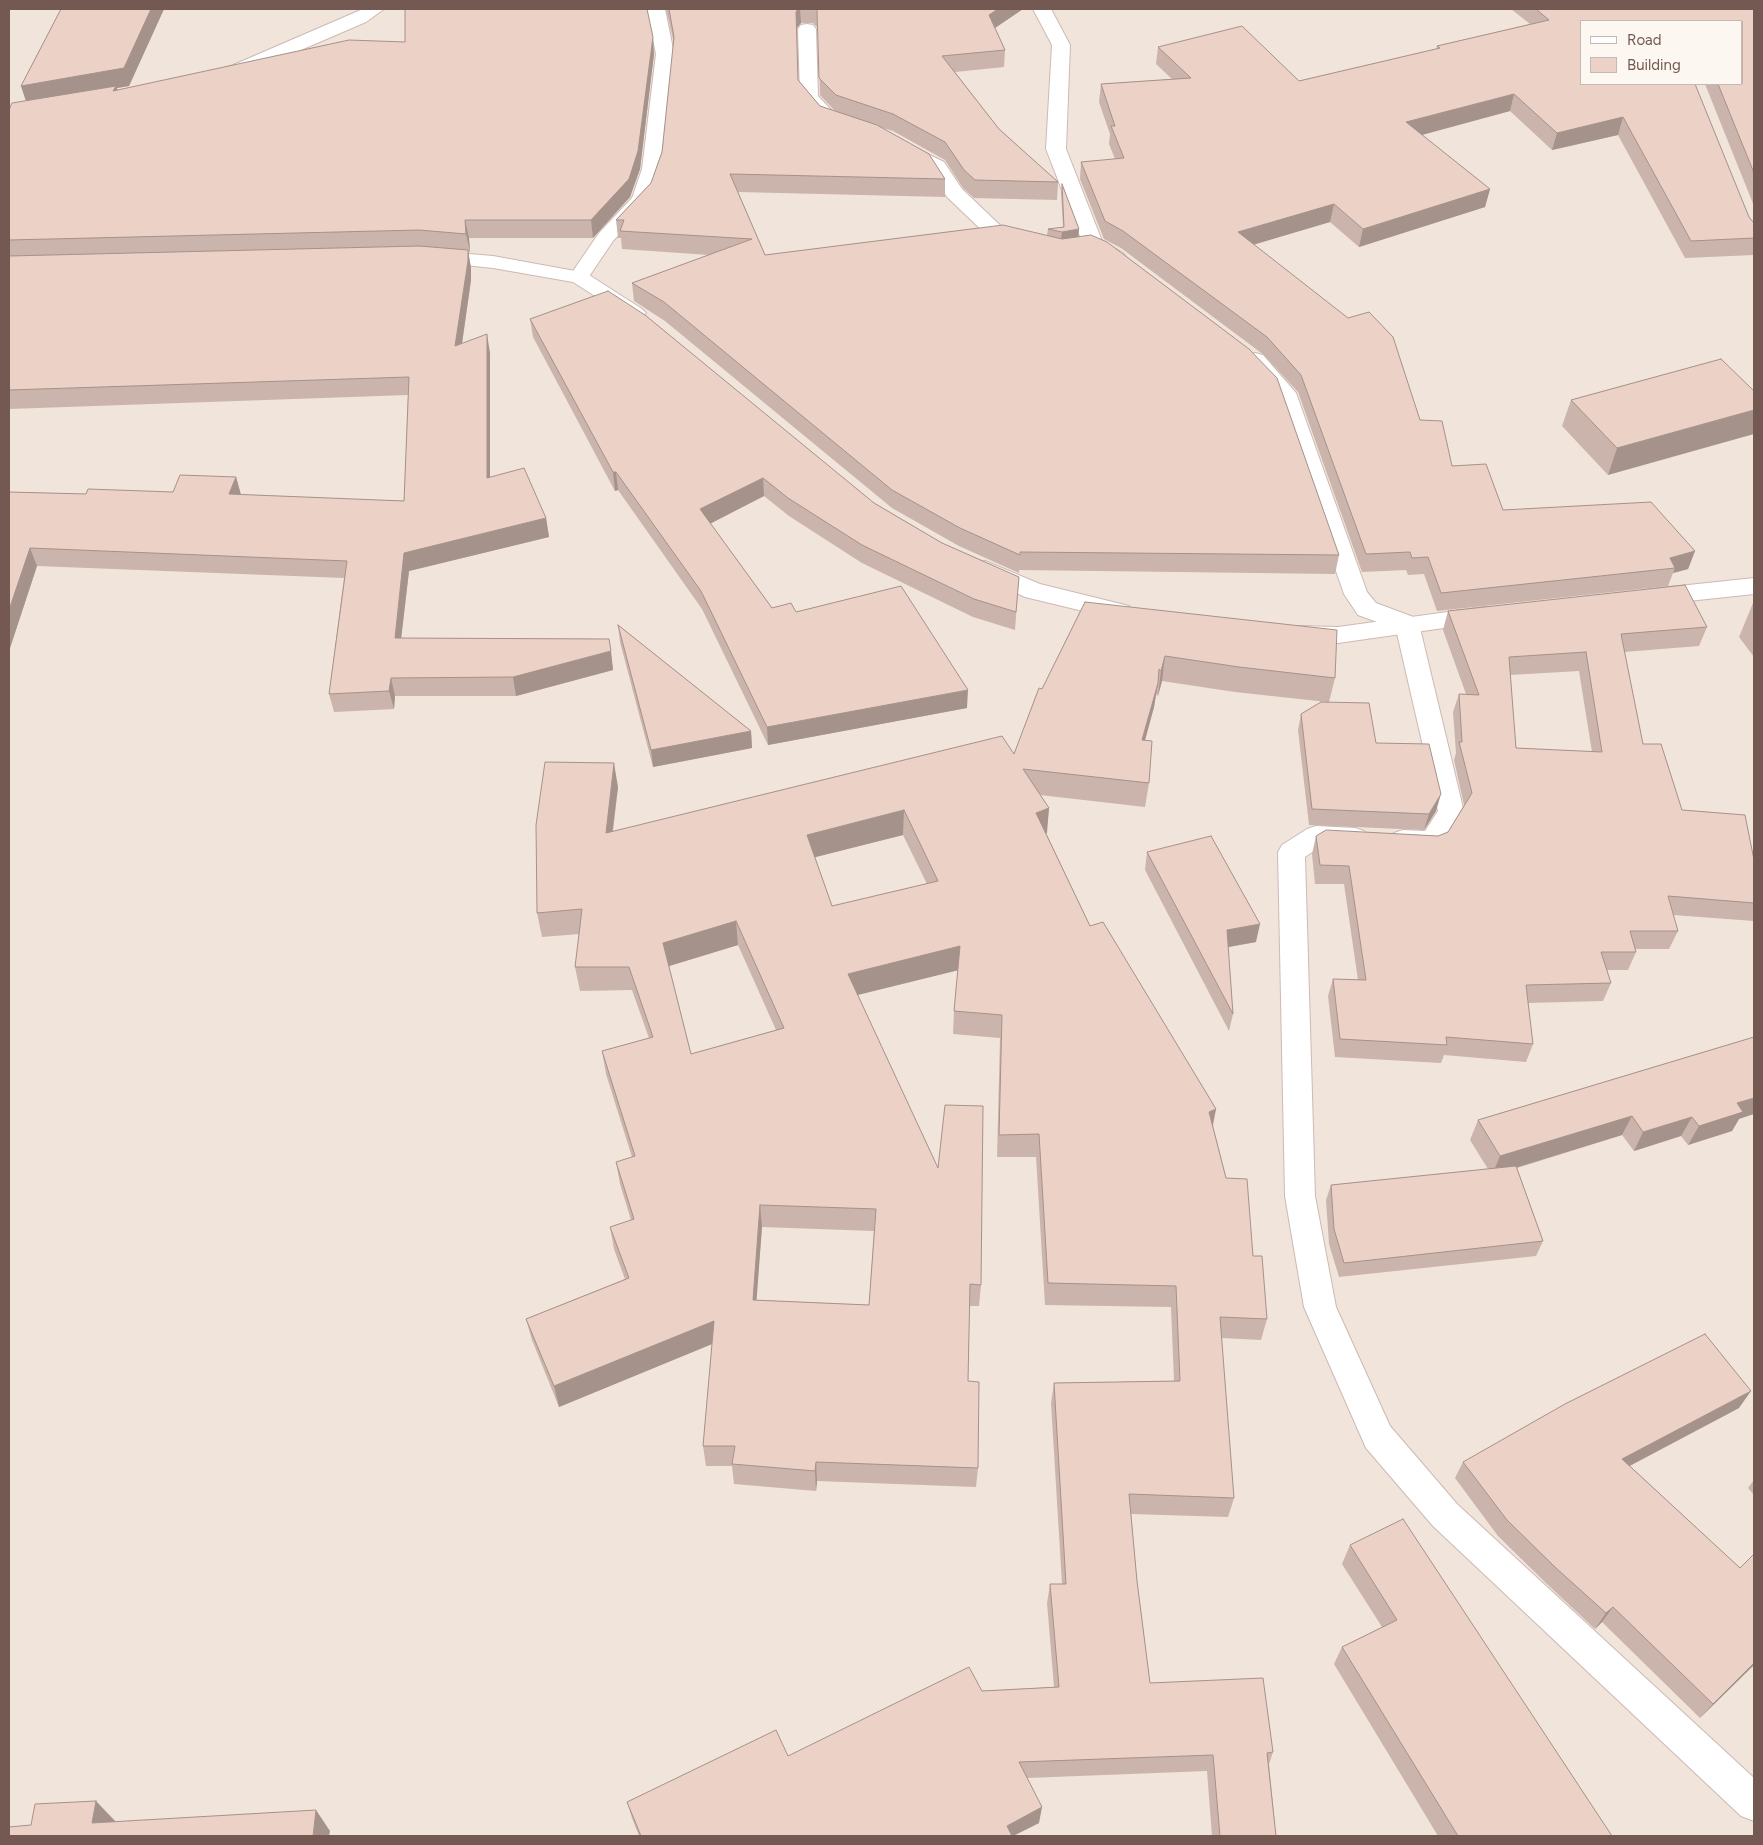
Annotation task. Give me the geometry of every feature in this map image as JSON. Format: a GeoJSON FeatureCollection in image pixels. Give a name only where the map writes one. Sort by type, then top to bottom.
{"type":"FeatureCollection","features":[{"type":"Feature","properties":{"kind":"street"},"geometry":{"type":"LineString","coordinates":[[215,76],[251,65],[360,18],[376,9]]}},
{"type":"Feature","properties":{"kind":"street"},"geometry":{"type":"LineString","coordinates":[[579,277],[606,237],[641,200],[652,169],[665,54],[656,9]]}},
{"type":"Feature","properties":{"kind":"street"},"geometry":{"type":"LineString","coordinates":[[1042,9],[1061,45],[1056,149],[1085,245],[1128,266]]}},
{"type":"Feature","properties":{"kind":"street"},"geometry":{"type":"LineString","coordinates":[[807,29],[809,97],[828,118],[853,126]]}},
{"type":"Feature","properties":{"kind":"street"},"geometry":{"type":"LineString","coordinates":[[885,137],[937,166],[954,193],[998,235],[1043,245]]}},
{"type":"Feature","properties":{"kind":"street"},"geometry":{"type":"LineString","coordinates":[[413,256],[493,262],[579,277],[656,327]]}},
{"type":"Feature","properties":{"kind":"street"},"geometry":{"type":"LineString","coordinates":[[1240,349],[1255,361],[1285,393],[1356,594],[1367,609],[1407,624]]}},
{"type":"Feature","properties":{"kind":"street"},"geometry":{"type":"LineString","coordinates":[[967,561],[1033,591],[1144,615]]}},
{"type":"Feature","properties":{"kind":"street"},"geometry":{"type":"LineString","coordinates":[[1625,600],[1754,586]]}},
{"type":"Feature","properties":{"kind":"street"},"geometry":{"type":"LineString","coordinates":[[1274,633],[1338,634],[1506,613]]}},
{"type":"Feature","properties":{"kind":"street"},"geometry":{"type":"LineString","coordinates":[[1407,624],[1451,812],[1432,842],[1316,836],[1291,852],[1300,1196],[1320,1307],[1378,1437],[1445,1515],[1754,1803]]}},
{"type":"Feature","properties":{"kind":"shaded area"},"geometry":{"type":"Polygon","coordinates":[[[9,9],[1754,9],[1754,1836],[9,1836],[9,9]]]}},
{"type":"Feature","properties":{"kind":"building"},"geometry":{"type":"Polygon","coordinates":[[[61,9],[151,9],[124,68],[21,86],[61,9]]]}},
{"type":"Feature","properties":{"kind":"building"},"geometry":{"type":"Polygon","coordinates":[[[405,9],[647,9],[653,37],[638,151],[629,179],[591,220],[465,220],[466,234],[419,230],[9,240],[9,110],[12,103],[116,86],[113,91],[349,40],[405,42],[405,9]]]}},
{"type":"Feature","properties":{"kind":"building"},"geometry":{"type":"Polygon","coordinates":[[[669,9],[798,9],[796,12],[798,80],[820,106],[877,125],[929,154],[945,179],[730,174],[765,255],[1003,225],[1062,239],[1091,235],[1107,242],[1249,349],[1277,378],[1339,555],[1020,552],[1020,555],[960,528],[892,490],[664,302],[632,283],[752,239],[620,231],[624,220],[616,220],[651,183],[662,152],[674,37],[669,9]]]}},
{"type":"Feature","properties":{"kind":"building"},"geometry":{"type":"Polygon","coordinates":[[[816,9],[998,9],[989,15],[1005,50],[942,56],[999,129],[1058,182],[975,180],[964,170],[945,142],[893,114],[836,95],[819,78],[816,9]]]}},
{"type":"Feature","properties":{"kind":"building"},"geometry":{"type":"Polygon","coordinates":[[[1536,9],[1754,9],[1754,173],[1718,85],[1743,85],[1743,20],[1580,20],[1580,85],[1695,85],[1749,217],[1754,222],[1754,238],[1691,241],[1623,117],[1557,133],[1514,94],[1406,122],[1490,189],[1363,229],[1334,204],[1238,232],[1348,318],[1369,312],[1393,337],[1420,420],[1442,421],[1452,466],[1486,464],[1503,510],[1651,502],[1695,551],[1670,558],[1675,568],[1441,593],[1428,557],[1412,558],[1410,552],[1366,554],[1301,375],[1267,337],[1123,231],[1105,221],[1081,162],[1124,158],[1111,126],[1115,126],[1101,84],[1191,78],[1158,47],[1242,26],[1299,81],[1549,20],[1536,9]]]}},
{"type":"Feature","properties":{"kind":"building"},"geometry":{"type":"Polygon","coordinates":[[[1062,184],[1079,229],[1062,232],[1048,229],[1064,227],[1062,184]]]}},
{"type":"Feature","properties":{"kind":"building"},"geometry":{"type":"Polygon","coordinates":[[[419,246],[468,250],[455,346],[487,334],[487,478],[524,468],[546,518],[404,553],[395,638],[609,639],[611,651],[513,677],[391,678],[389,691],[329,694],[347,561],[30,548],[9,610],[9,492],[86,494],[88,489],[173,492],[180,475],[236,477],[229,494],[404,501],[409,377],[9,390],[9,256],[419,246]]]}},
{"type":"Feature","properties":{"kind":"building"},"geometry":{"type":"Polygon","coordinates":[[[608,291],[645,315],[874,503],[942,543],[1019,577],[1016,612],[974,599],[862,545],[788,498],[763,478],[700,509],[772,608],[791,603],[796,612],[901,586],[968,690],[767,727],[701,591],[616,472],[613,472],[530,319],[608,291]]]}},
{"type":"Feature","properties":{"kind":"building"},"geometry":{"type":"Polygon","coordinates":[[[1721,359],[1754,391],[1754,410],[1617,448],[1571,400],[1721,359]]]}},
{"type":"Feature","properties":{"kind":"building"},"geometry":{"type":"Polygon","coordinates":[[[1685,585],[1707,627],[1621,634],[1643,744],[1661,744],[1682,810],[1745,815],[1754,860],[1754,903],[1668,896],[1678,931],[1630,931],[1636,952],[1601,952],[1611,983],[1526,985],[1533,1044],[1446,1037],[1447,1045],[1340,1039],[1333,979],[1366,980],[1349,866],[1320,865],[1316,836],[1326,830],[1438,836],[1448,832],[1472,793],[1459,742],[1462,742],[1459,694],[1479,695],[1448,611],[1685,585]],[[1586,652],[1509,657],[1516,748],[1602,752],[1586,652]]]}},
{"type":"Feature","properties":{"kind":"building"},"geometry":{"type":"Polygon","coordinates":[[[1085,602],[1337,630],[1335,678],[1165,656],[1161,671],[1159,669],[1158,683],[1142,740],[1152,741],[1149,783],[1023,769],[1049,808],[1036,813],[1090,926],[1103,922],[1216,1109],[1209,1112],[1226,1178],[1247,1179],[1253,1256],[1262,1256],[1267,1319],[1220,1317],[1234,1498],[1129,1494],[1137,1581],[1150,1683],[1263,1678],[1273,1752],[1267,1753],[1276,1836],[1220,1836],[1213,1755],[1019,1762],[1042,1807],[1007,1826],[1012,1836],[641,1836],[627,1802],[776,1730],[788,1756],[969,1667],[982,1691],[1059,1687],[1050,1584],[1066,1584],[1054,1383],[1180,1381],[1176,1286],[1048,1283],[1039,1134],[999,1135],[1002,1015],[954,1011],[960,946],[848,974],[938,1168],[945,1105],[983,1106],[981,1285],[970,1284],[968,1381],[979,1382],[978,1468],[816,1462],[815,1471],[732,1464],[735,1446],[703,1446],[714,1321],[554,1386],[526,1319],[629,1278],[610,1227],[634,1219],[616,1162],[635,1156],[602,1051],[653,1037],[629,967],[575,967],[582,909],[537,913],[536,825],[545,762],[614,763],[606,833],[1002,736],[1014,754],[1039,688],[1042,689],[1085,602]],[[904,810],[807,835],[832,906],[938,881],[904,810]],[[736,921],[663,943],[691,1054],[784,1028],[736,921]],[[760,1205],[753,1300],[869,1305],[876,1209],[760,1205]]]}},
{"type":"Feature","properties":{"kind":"building"},"geometry":{"type":"Polygon","coordinates":[[[618,625],[751,731],[651,750],[618,625]]]}},
{"type":"Feature","properties":{"kind":"building"},"geometry":{"type":"Polygon","coordinates":[[[1321,702],[1369,703],[1376,743],[1429,744],[1441,794],[1429,814],[1312,809],[1301,714],[1321,702]]]}},
{"type":"Feature","properties":{"kind":"building"},"geometry":{"type":"Polygon","coordinates":[[[1211,836],[1260,924],[1227,930],[1233,1014],[1147,852],[1211,836]]]}},
{"type":"Feature","properties":{"kind":"building"},"geometry":{"type":"Polygon","coordinates":[[[1754,1037],[1754,1098],[1737,1103],[1743,1112],[1699,1126],[1692,1117],[1643,1132],[1632,1116],[1500,1156],[1478,1120],[1754,1037]]]}},
{"type":"Feature","properties":{"kind":"building"},"geometry":{"type":"Polygon","coordinates":[[[1516,1166],[1543,1241],[1344,1263],[1334,1229],[1331,1185],[1516,1166]]]}},
{"type":"Feature","properties":{"kind":"building"},"geometry":{"type":"Polygon","coordinates":[[[1705,1334],[1751,1391],[1622,1459],[1740,1568],[1754,1554],[1754,1663],[1713,1704],[1613,1607],[1606,1613],[1556,1568],[1507,1520],[1463,1462],[1565,1404],[1705,1334]]]}},
{"type":"Feature","properties":{"kind":"building"},"geometry":{"type":"Polygon","coordinates":[[[1403,1519],[1612,1836],[1458,1836],[1342,1647],[1397,1620],[1350,1545],[1403,1519]]]}},
{"type":"Feature","properties":{"kind":"building"},"geometry":{"type":"Polygon","coordinates":[[[96,1801],[92,1823],[316,1810],[313,1836],[9,1836],[9,1827],[31,1825],[35,1804],[96,1801]]]}}]}
